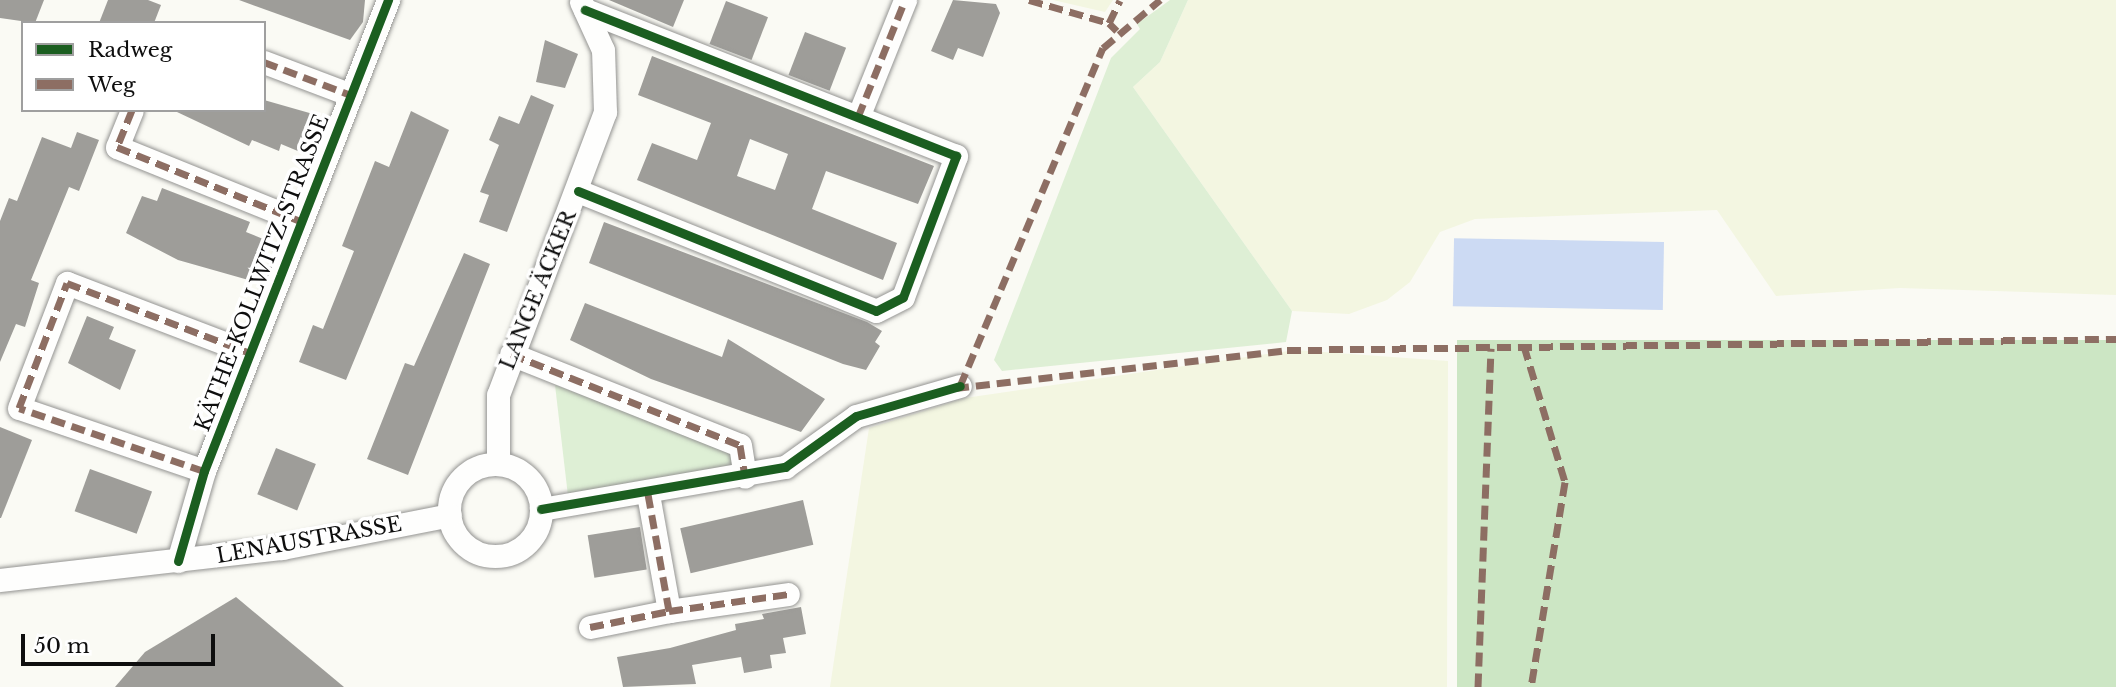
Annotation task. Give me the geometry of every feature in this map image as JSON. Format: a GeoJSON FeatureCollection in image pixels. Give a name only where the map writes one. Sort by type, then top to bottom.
{"type":"FeatureCollection","features":[{"type":"Feature","properties":{"kind":"street","name":"KÄTHE-KOLLWITZ-STRASSE"},"geometry":{"type":"LineString","coordinates":[[178,561],[204,471],[248,352],[388,0]]}},
{"type":"Feature","properties":{"kind":"street"},"geometry":{"type":"LineString","coordinates":[[858,117],[905,0]]}},
{"type":"Feature","properties":{"kind":"street"},"geometry":{"type":"LineString","coordinates":[[578,191],[876,311],[903,298],[956,156],[582,5]]}},
{"type":"Feature","properties":{"kind":"street","name":"LANGE ÄCKER"},"geometry":{"type":"LineString","coordinates":[[498,464],[498,395],[511,354],[578,191],[606,112],[603,50],[582,5]]}},
{"type":"Feature","properties":{"kind":"street"},"geometry":{"type":"LineString","coordinates":[[266,63],[351,94]]}},
{"type":"Feature","properties":{"kind":"street"},"geometry":{"type":"LineString","coordinates":[[131,112],[117,148],[300,221]]}},
{"type":"Feature","properties":{"kind":"street"},"geometry":{"type":"LineString","coordinates":[[204,471],[19,408],[66,283],[248,352]]}},
{"type":"Feature","properties":{"kind":"street"},"geometry":{"type":"LineString","coordinates":[[511,354],[740,445],[745,477]]}},
{"type":"Feature","properties":{"kind":"street"},"geometry":{"type":"LineString","coordinates":[[541,509],[648,494],[785,467],[856,416],[960,386]]}},
{"type":"Feature","properties":{"kind":"street"},"geometry":{"type":"LineString","coordinates":[[498,464],[533,483],[541,509],[530,540],[501,555],[471,549],[450,515],[453,493],[466,475],[498,464]]}},
{"type":"Feature","properties":{"kind":"street"},"geometry":{"type":"LineString","coordinates":[[648,494],[669,611]]}},
{"type":"Feature","properties":{"kind":"street","name":"LENAUSTRASSE"},"geometry":{"type":"LineString","coordinates":[[0,580],[178,561],[342,538],[450,515]]}},
{"type":"Feature","properties":{"kind":"street"},"geometry":{"type":"LineString","coordinates":[[590,627],[669,611],[788,594]]}},
{"type":"Feature","properties":{"kind":"green space"},"geometry":{"type":"Polygon","coordinates":[[[1053,0],[1113,0],[1105,12],[1053,0]]]}},
{"type":"Feature","properties":{"kind":"green space"},"geometry":{"type":"Polygon","coordinates":[[[1170,0],[1188,0],[1160,62],[1133,87],[1292,311],[1286,342],[1002,371],[994,360],[1111,58],[1140,29],[1137,24],[1170,0]]]}},
{"type":"Feature","properties":{"kind":"green space"},"geometry":{"type":"Polygon","coordinates":[[[1188,0],[2116,0],[2116,295],[1900,288],[1776,296],[1717,210],[1475,219],[1440,232],[1410,282],[1387,300],[1349,314],[1292,311],[1133,87],[1160,62],[1188,0]]]}},
{"type":"Feature","properties":{"kind":"green space"},"geometry":{"type":"Polygon","coordinates":[[[1457,340],[2116,340],[2116,687],[1457,687],[1457,340]]]}},
{"type":"Feature","properties":{"kind":"green space"},"geometry":{"type":"Polygon","coordinates":[[[1295,350],[1448,361],[1447,687],[830,687],[869,428],[965,398],[1295,350]]]}},
{"type":"Feature","properties":{"kind":"green space"},"geometry":{"type":"Polygon","coordinates":[[[555,385],[734,452],[733,466],[568,496],[555,385]]]}},
{"type":"Feature","properties":{"kind":"water"},"geometry":{"type":"Polygon","coordinates":[[[1454,238],[1664,242],[1663,310],[1453,306],[1454,238]]]}},
{"type":"Feature","properties":{"kind":"building"},"geometry":{"type":"Polygon","coordinates":[[[0,0],[44,0],[36,21],[0,18],[0,0]]]}},
{"type":"Feature","properties":{"kind":"building"},"geometry":{"type":"Polygon","coordinates":[[[108,0],[148,0],[161,5],[155,21],[100,21],[108,0]]]}},
{"type":"Feature","properties":{"kind":"building"},"geometry":{"type":"Polygon","coordinates":[[[239,0],[365,0],[363,22],[350,40],[239,0]]]}},
{"type":"Feature","properties":{"kind":"building"},"geometry":{"type":"Polygon","coordinates":[[[609,0],[684,0],[673,27],[609,0]]]}},
{"type":"Feature","properties":{"kind":"building"},"geometry":{"type":"Polygon","coordinates":[[[953,0],[996,4],[1000,13],[983,57],[958,48],[953,60],[931,51],[953,0]]]}},
{"type":"Feature","properties":{"kind":"building"},"geometry":{"type":"Polygon","coordinates":[[[726,1],[768,17],[752,60],[710,44],[726,1]]]}},
{"type":"Feature","properties":{"kind":"building"},"geometry":{"type":"Polygon","coordinates":[[[805,32],[846,48],[830,91],[789,75],[805,32]]]}},
{"type":"Feature","properties":{"kind":"building"},"geometry":{"type":"Polygon","coordinates":[[[545,40],[578,54],[565,88],[536,82],[545,40]]]}},
{"type":"Feature","properties":{"kind":"building"},"geometry":{"type":"Polygon","coordinates":[[[652,56],[934,166],[918,204],[826,171],[812,209],[897,243],[883,280],[637,180],[652,143],[697,160],[711,123],[638,95],[652,56]],[[750,139],[737,176],[775,190],[788,154],[750,139]]]}},
{"type":"Feature","properties":{"kind":"building"},"geometry":{"type":"Polygon","coordinates":[[[531,95],[554,105],[507,232],[479,222],[489,195],[480,192],[499,145],[489,140],[499,116],[519,124],[531,95]]]}},
{"type":"Feature","properties":{"kind":"building"},"geometry":{"type":"Polygon","coordinates":[[[266,101],[320,116],[305,154],[281,144],[279,151],[252,140],[249,146],[177,112],[266,112],[266,101]]]}},
{"type":"Feature","properties":{"kind":"building"},"geometry":{"type":"Polygon","coordinates":[[[411,111],[449,130],[346,380],[299,362],[313,325],[323,329],[354,251],[342,246],[375,161],[389,167],[411,111]]]}},
{"type":"Feature","properties":{"kind":"building"},"geometry":{"type":"Polygon","coordinates":[[[77,132],[99,140],[79,191],[69,187],[31,280],[39,283],[25,327],[16,324],[0,362],[0,221],[9,198],[17,201],[42,137],[71,148],[77,132]]]}},
{"type":"Feature","properties":{"kind":"building"},"geometry":{"type":"Polygon","coordinates":[[[162,188],[250,222],[246,232],[268,241],[252,281],[178,260],[126,233],[142,196],[157,201],[162,188]]]}},
{"type":"Feature","properties":{"kind":"building"},"geometry":{"type":"Polygon","coordinates":[[[604,222],[867,322],[882,331],[875,342],[880,346],[866,370],[843,364],[589,263],[604,222]]]}},
{"type":"Feature","properties":{"kind":"building"},"geometry":{"type":"Polygon","coordinates":[[[464,253],[490,264],[408,475],[367,459],[405,363],[414,366],[464,253]]]}},
{"type":"Feature","properties":{"kind":"building"},"geometry":{"type":"Polygon","coordinates":[[[585,303],[722,357],[728,339],[825,399],[801,432],[651,379],[570,340],[585,303]]]}},
{"type":"Feature","properties":{"kind":"building"},"geometry":{"type":"Polygon","coordinates":[[[87,316],[114,327],[109,339],[136,350],[120,390],[68,363],[87,316]]]}},
{"type":"Feature","properties":{"kind":"building"},"geometry":{"type":"Polygon","coordinates":[[[0,427],[32,440],[1,518],[0,518],[0,427]]]}},
{"type":"Feature","properties":{"kind":"building"},"geometry":{"type":"Polygon","coordinates":[[[276,448],[316,464],[297,510],[257,494],[276,448]]]}},
{"type":"Feature","properties":{"kind":"building"},"geometry":{"type":"Polygon","coordinates":[[[90,469],[152,492],[137,534],[75,511],[90,469]]]}},
{"type":"Feature","properties":{"kind":"building"},"geometry":{"type":"Polygon","coordinates":[[[803,500],[813,545],[691,573],[680,528],[803,500]]]}},
{"type":"Feature","properties":{"kind":"building"},"geometry":{"type":"Polygon","coordinates":[[[640,527],[647,569],[594,578],[588,535],[640,527]]]}},
{"type":"Feature","properties":{"kind":"building"},"geometry":{"type":"Polygon","coordinates":[[[236,597],[344,687],[115,687],[145,652],[236,597]]]}},
{"type":"Feature","properties":{"kind":"building"},"geometry":{"type":"Polygon","coordinates":[[[801,607],[806,634],[783,638],[786,653],[770,655],[772,668],[744,673],[741,657],[692,665],[696,684],[623,687],[617,657],[670,648],[736,630],[735,624],[764,619],[762,614],[801,607]]]}},
{"type":"Feature","properties":{"kind":"marked path"},"geometry":{"type":"LineString","coordinates":[[858,117],[905,0]]}},
{"type":"Feature","properties":{"kind":"marked path"},"geometry":{"type":"LineString","coordinates":[[1029,0],[1109,23],[1117,31]]}},
{"type":"Feature","properties":{"kind":"marked path"},"geometry":{"type":"LineString","coordinates":[[1109,23],[1120,0]]}},
{"type":"Feature","properties":{"kind":"marked path"},"geometry":{"type":"LineString","coordinates":[[960,386],[1103,48],[1160,0]]}},
{"type":"Feature","properties":{"kind":"marked path"},"geometry":{"type":"LineString","coordinates":[[266,63],[351,95]]}},
{"type":"Feature","properties":{"kind":"marked path"},"geometry":{"type":"LineString","coordinates":[[131,112],[117,147],[300,221]]}},
{"type":"Feature","properties":{"kind":"marked path"},"geometry":{"type":"LineString","coordinates":[[204,471],[19,408],[67,283],[248,352]]}},
{"type":"Feature","properties":{"kind":"marked path"},"geometry":{"type":"LineString","coordinates":[[955,388],[1287,350],[2116,339]]}},
{"type":"Feature","properties":{"kind":"marked path"},"geometry":{"type":"LineString","coordinates":[[1524,346],[1565,482],[1531,687]]}},
{"type":"Feature","properties":{"kind":"marked path"},"geometry":{"type":"LineString","coordinates":[[1478,687],[1491,348]]}},
{"type":"Feature","properties":{"kind":"marked path"},"geometry":{"type":"LineString","coordinates":[[511,354],[740,445],[745,477]]}},
{"type":"Feature","properties":{"kind":"marked path"},"geometry":{"type":"LineString","coordinates":[[648,494],[669,611],[788,594]]}},
{"type":"Feature","properties":{"kind":"marked path"},"geometry":{"type":"LineString","coordinates":[[590,627],[669,611]]}},
{"type":"Feature","properties":{"kind":"cycle path"},"geometry":{"type":"LineString","coordinates":[[178,561],[204,471],[388,0]]}},
{"type":"Feature","properties":{"kind":"cycle path"},"geometry":{"type":"LineString","coordinates":[[578,191],[876,311],[903,297],[956,156],[585,10]]}},
{"type":"Feature","properties":{"kind":"cycle path"},"geometry":{"type":"LineString","coordinates":[[541,509],[785,467],[856,416],[960,386]]}}]}
